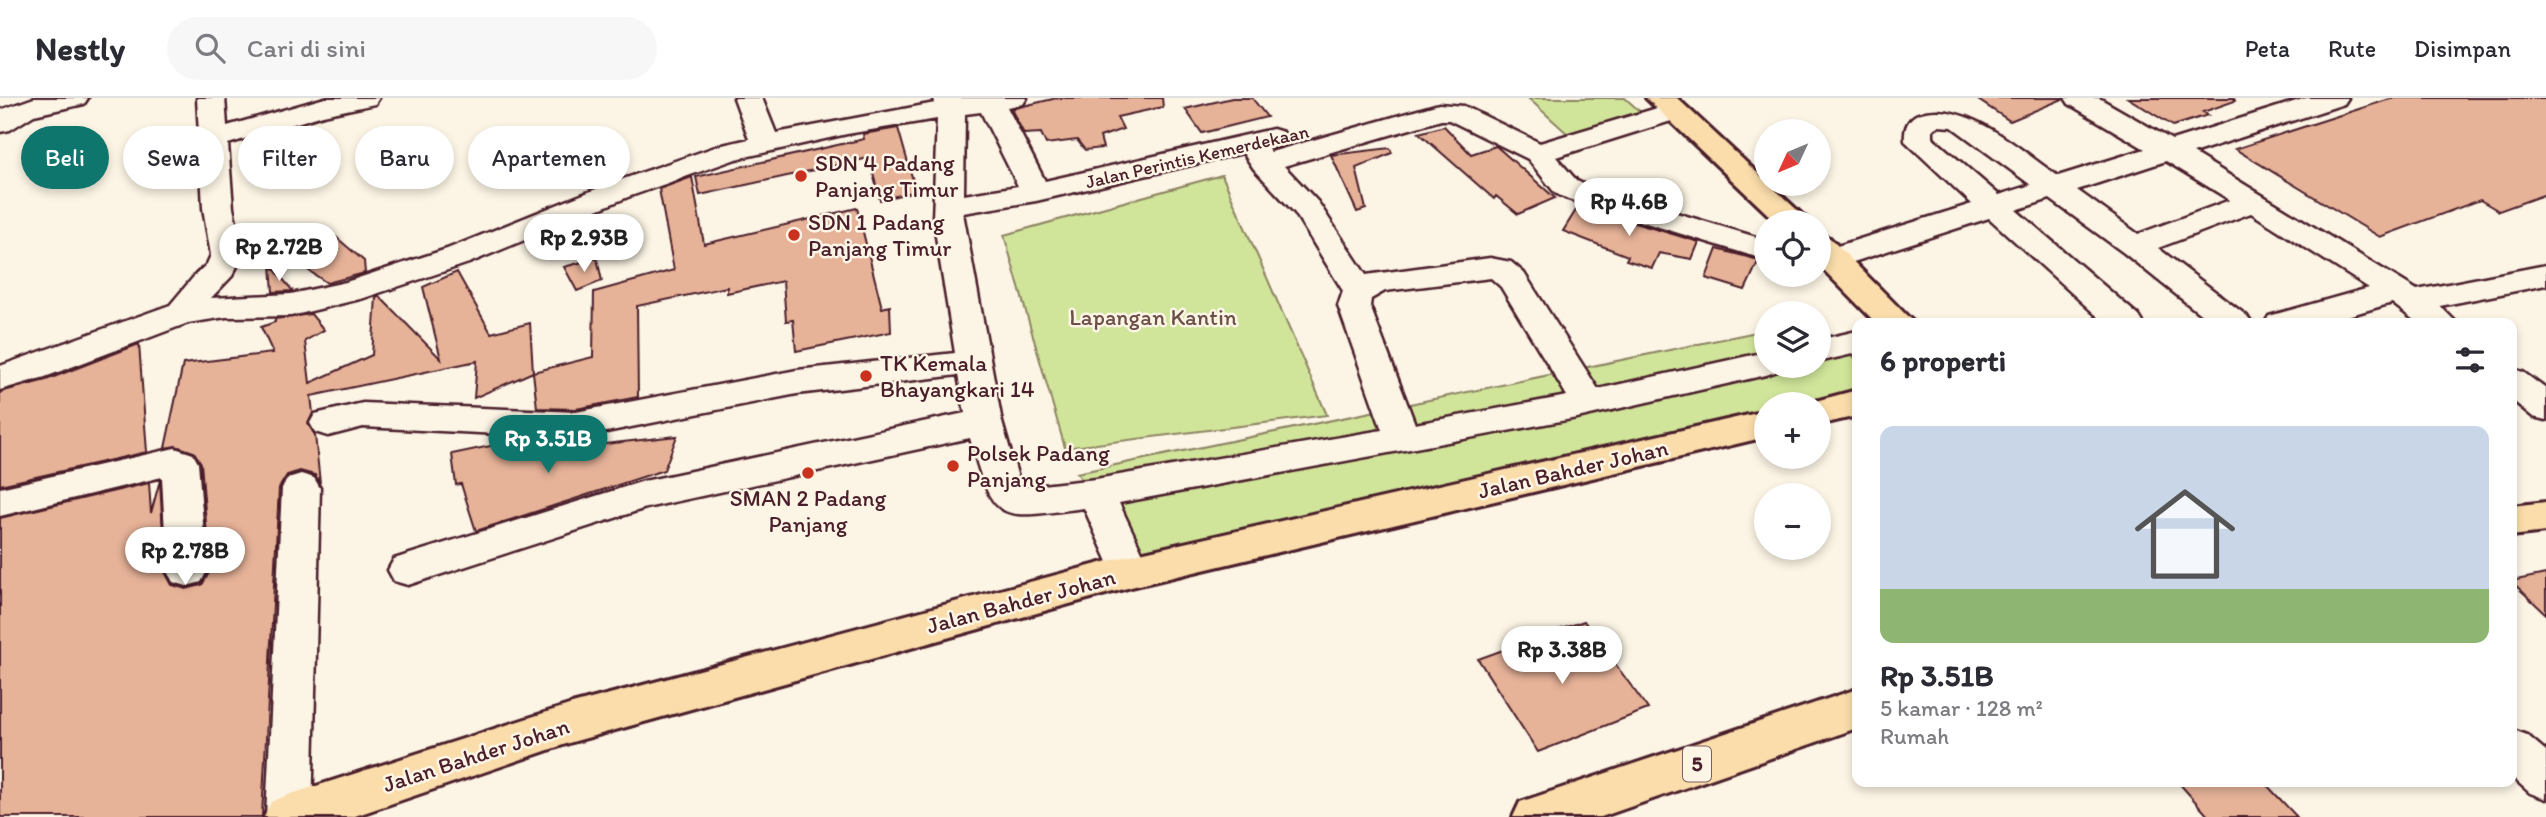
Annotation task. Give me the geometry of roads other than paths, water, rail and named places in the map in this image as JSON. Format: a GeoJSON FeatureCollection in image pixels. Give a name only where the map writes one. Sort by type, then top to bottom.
{"type":"FeatureCollection","features":[{"type":"Feature","properties":{"kind":"main road"},"geometry":{"type":"LineString","coordinates":[[1667,105],[1781,210]]}},
{"type":"Feature","properties":{"kind":"main road"},"geometry":{"type":"LineString","coordinates":[[1831,261],[1892,318]]}},
{"type":"Feature","properties":{"kind":"main road"},"geometry":{"type":"LineString","coordinates":[[1831,409],[1852,404]]}},
{"type":"Feature","properties":{"kind":"main road","name":"Jalan Bahder Johan"},"geometry":{"type":"LineString","coordinates":[[288,817],[572,723],[1131,571],[1754,427]]}},
{"type":"Feature","properties":{"kind":"main road"},"geometry":{"type":"LineString","coordinates":[[2517,520],[2546,517]]}},
{"type":"Feature","properties":{"kind":"main road","name":"5"},"geometry":{"type":"LineString","coordinates":[[1537,817],[1773,739],[1852,710]]}},
{"type":"Feature","properties":{"kind":"street"},"geometry":{"type":"LineString","coordinates":[[0,124],[24,110],[74,98]]}},
{"type":"Feature","properties":{"kind":"street"},"geometry":{"type":"LineString","coordinates":[[211,98],[212,126]]}},
{"type":"Feature","properties":{"kind":"street"},"geometry":{"type":"LineString","coordinates":[[224,136],[317,107],[365,98]]}},
{"type":"Feature","properties":{"kind":"street"},"geometry":{"type":"LineString","coordinates":[[748,98],[766,145]]}},
{"type":"Feature","properties":{"kind":"street","name":"Jalan Perintis Kemerdekaan"},"geometry":{"type":"LineString","coordinates":[[948,207],[1257,153],[1445,98]]}},
{"type":"Feature","properties":{"kind":"street"},"geometry":{"type":"LineString","coordinates":[[2079,98],[2254,201],[2404,296],[2433,318]]}},
{"type":"Feature","properties":{"kind":"street"},"geometry":{"type":"LineString","coordinates":[[1831,251],[1994,207],[2326,99]]}},
{"type":"Feature","properties":{"kind":"street"},"geometry":{"type":"LineString","coordinates":[[0,378],[33,369],[181,313],[226,306],[290,305],[354,291],[458,256],[617,191],[728,152],[950,104],[1002,100],[1036,192]]}},
{"type":"Feature","properties":{"kind":"street"},"geometry":{"type":"LineString","coordinates":[[950,104],[948,218],[984,422],[1002,486],[1011,497],[1020,502],[1096,493],[1403,439],[1590,403],[1754,366]]}},
{"type":"Feature","properties":{"kind":"street"},"geometry":{"type":"LineString","coordinates":[[1538,153],[1667,105]]}},
{"type":"Feature","properties":{"kind":"street"},"geometry":{"type":"LineString","coordinates":[[1360,291],[1307,208],[1257,153],[1446,111],[1454,112],[1538,153],[1566,187],[1576,192],[1754,246]]}},
{"type":"Feature","properties":{"kind":"street"},"geometry":{"type":"LineString","coordinates":[[2120,318],[1919,141],[1917,133],[1926,120],[1949,118],[1961,121],[2135,246],[2227,318]]}},
{"type":"Feature","properties":{"kind":"street"},"geometry":{"type":"LineString","coordinates":[[181,313],[207,281],[221,269],[227,256],[216,189]]}},
{"type":"Feature","properties":{"kind":"street"},"geometry":{"type":"LineString","coordinates":[[2135,246],[2254,201]]}},
{"type":"Feature","properties":{"kind":"street"},"geometry":{"type":"LineString","coordinates":[[1403,439],[1354,306],[1354,299],[1360,291],[1378,282],[1500,269],[1513,280],[1590,403]]}},
{"type":"Feature","properties":{"kind":"street"},"geometry":{"type":"LineString","coordinates":[[2307,318],[2404,296],[2546,275]]}},
{"type":"Feature","properties":{"kind":"street"},"geometry":{"type":"LineString","coordinates":[[1831,348],[1852,343]]}},
{"type":"Feature","properties":{"kind":"street"},"geometry":{"type":"LineString","coordinates":[[328,423],[363,415],[576,425],[797,382],[974,362]]}},
{"type":"Feature","properties":{"kind":"street"},"geometry":{"type":"LineString","coordinates":[[2517,385],[2546,408]]}},
{"type":"Feature","properties":{"kind":"street"},"geometry":{"type":"LineString","coordinates":[[408,570],[644,495],[984,422]]}},
{"type":"Feature","properties":{"kind":"street"},"geometry":{"type":"LineString","coordinates":[[0,502],[167,461],[180,463],[187,571]]}},
{"type":"Feature","properties":{"kind":"street"},"geometry":{"type":"LineString","coordinates":[[288,817],[302,488]]}},
{"type":"Feature","properties":{"kind":"street"},"geometry":{"type":"LineString","coordinates":[[1096,493],[1131,571]]}},
{"type":"Feature","properties":{"kind":"street"},"geometry":{"type":"LineString","coordinates":[[2517,753],[2546,779]]}},
{"type":"Feature","properties":{"kind":"place","name":"SDN 4 Padang Panjang Timur"},"geometry":{"type":"Point","coordinates":[801,176]}},
{"type":"Feature","properties":{"kind":"place","name":"SDN 1 Padang Panjang Timur"},"geometry":{"type":"Point","coordinates":[794,235]}},
{"type":"Feature","properties":{"kind":"place","name":"TK Kemala Bhayangkari 14"},"geometry":{"type":"Point","coordinates":[866,376]}},
{"type":"Feature","properties":{"kind":"place","name":"Polsek Padang Panjang"},"geometry":{"type":"Point","coordinates":[953,466]}},
{"type":"Feature","properties":{"kind":"place","name":"SMAN 2 Padang Panjang"},"geometry":{"type":"Point","coordinates":[808,473]}},
{"type":"Feature","properties":{"kind":"park label","name":"Lapangan Kantin"},"geometry":{"type":"Point","coordinates":[1153,317]}}]}
